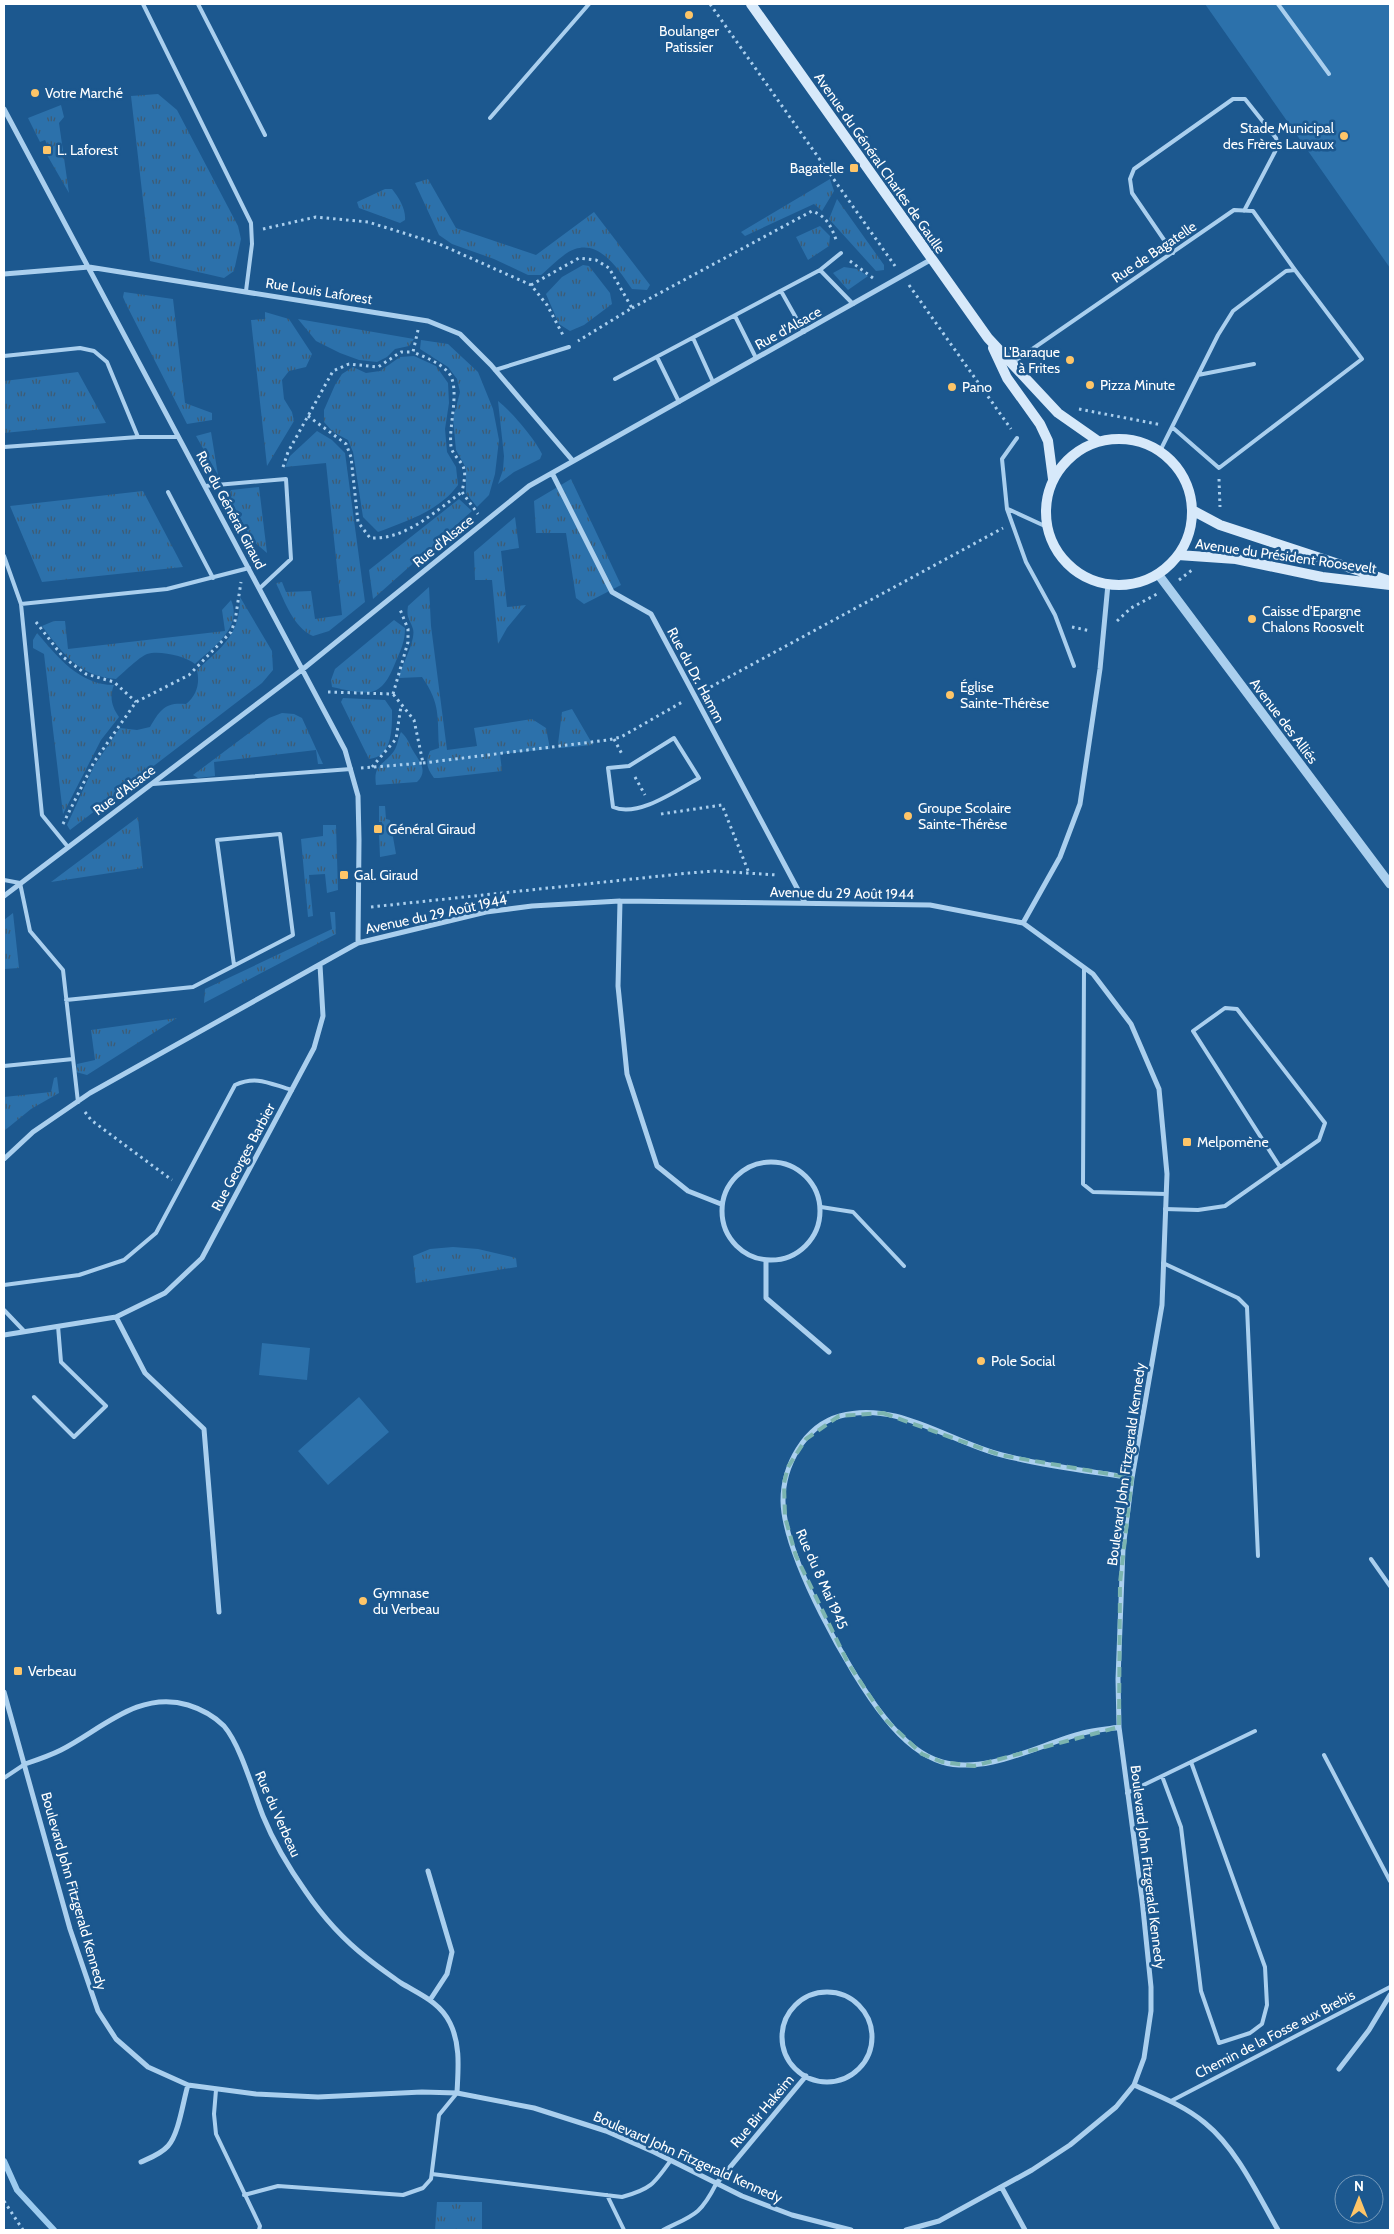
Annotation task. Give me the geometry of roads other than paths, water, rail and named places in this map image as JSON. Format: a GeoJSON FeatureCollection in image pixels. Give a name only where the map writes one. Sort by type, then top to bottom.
{"type":"FeatureCollection","features":[{"type":"Feature","properties":{"kind":"main road","name":"Avenue du Général Charles de Gaulle"},"geometry":{"type":"LineString","coordinates":[[751,4],[988,338],[1058,413],[1098,441]]}},
{"type":"Feature","properties":{"kind":"main road","name":"Avenue du Général Charles de Gaulle"},"geometry":{"type":"LineString","coordinates":[[988,338],[1007,378],[1040,424],[1048,441],[1053,479]]}},
{"type":"Feature","properties":{"kind":"main road"},"geometry":{"type":"LineString","coordinates":[[1114,438],[1130,439],[1146,444],[1160,451],[1171,460],[1186,483],[1192,510],[1190,526],[1178,554],[1158,574],[1138,582],[1108,584],[1091,579],[1068,565],[1052,544],[1047,527],[1046,502],[1053,479],[1064,463],[1079,450],[1098,441],[1114,438]]}},
{"type":"Feature","properties":{"kind":"main road","name":"Avenue du Président Roosevelt"},"geometry":{"type":"LineString","coordinates":[[1192,510],[1220,525],[1390,583]]}},
{"type":"Feature","properties":{"kind":"main road","name":"Avenue du Président Roosevelt"},"geometry":{"type":"LineString","coordinates":[[1178,554],[1236,559],[1322,577],[1390,583]]}},
{"type":"Feature","properties":{"kind":"street","name":"Rue du Général Giraud"},"geometry":{"type":"LineString","coordinates":[[4,109],[180,436],[345,750],[358,796],[360,840],[358,943]]}},
{"type":"Feature","properties":{"kind":"street","name":"Rue d'Alsace"},"geometry":{"type":"LineString","coordinates":[[4,896],[303,670],[529,486],[932,260]]}},
{"type":"Feature","properties":{"kind":"street","name":"Rue Louis Laforest"},"geometry":{"type":"LineString","coordinates":[[4,274],[89,267],[421,320],[460,334],[495,370],[574,461]]}},
{"type":"Feature","properties":{"kind":"street","name":"Rue du Dr. Hamm"},"geometry":{"type":"LineString","coordinates":[[552,473],[612,592],[651,614],[805,904]]}},
{"type":"Feature","properties":{"kind":"street","name":"Avenue des Alliés"},"geometry":{"type":"LineString","coordinates":[[1158,574],[1390,884]]}},
{"type":"Feature","properties":{"kind":"street"},"geometry":{"type":"LineString","coordinates":[[1023,923],[1060,857],[1080,804],[1100,670],[1108,584]]}},
{"type":"Feature","properties":{"kind":"street"},"geometry":{"type":"LineString","coordinates":[[620,902],[618,986],[627,1074],[657,1166],[688,1191],[721,1204]]}},
{"type":"Feature","properties":{"kind":"street","name":"Avenue du 29 Août 1944"},"geometry":{"type":"LineString","coordinates":[[4,1159],[33,1132],[148,1059],[358,943],[486,912],[532,906],[620,902],[930,905],[1023,923]]}},
{"type":"Feature","properties":{"kind":"street","name":"Boulevard John Fitzgerald Kennedy"},"geometry":{"type":"LineString","coordinates":[[906,2230],[938,2221],[1002,2188],[1070,2145],[1116,2107],[1134,2085],[1144,2058],[1151,2011],[1151,1987],[1120,1726],[1118,1679],[1120,1583],[1132,1478],[1162,1305],[1167,1174],[1159,1089],[1131,1024],[1093,974],[1023,923]]}},
{"type":"Feature","properties":{"kind":"street","name":"Rue Georges Barbier"},"geometry":{"type":"LineString","coordinates":[[4,1334],[116,1317],[165,1293],[202,1258],[314,1048],[323,1016],[320,964]]}},
{"type":"Feature","properties":{"kind":"street"},"geometry":{"type":"LineString","coordinates":[[758,1163],[787,1163],[810,1180],[821,1207],[815,1236],[794,1256],[766,1262],[741,1252],[724,1231],[721,1204],[733,1178],[758,1163]]}},
{"type":"Feature","properties":{"kind":"street"},"geometry":{"type":"LineString","coordinates":[[766,1262],[766,1298],[829,1352]]}},
{"type":"Feature","properties":{"kind":"street"},"geometry":{"type":"LineString","coordinates":[[116,1317],[146,1373],[204,1429],[219,1612]]}},
{"type":"Feature","properties":{"kind":"street","name":"Rue du 8 Mai 1945"},"geometry":{"type":"LineString","coordinates":[[1120,1726],[1083,1733],[974,1766],[942,1762],[922,1754],[885,1719],[848,1663],[818,1606],[789,1536],[783,1502],[784,1483],[788,1467],[806,1439],[823,1424],[839,1416],[862,1412],[883,1412],[1000,1455],[1132,1478]]}},
{"type":"Feature","properties":{"kind":"street","name":"Boulevard John Fitzgerald Kennedy"},"geometry":{"type":"LineString","coordinates":[[4,1692],[70,1929],[98,2011],[116,2038],[148,2067],[188,2085],[216,2090],[281,2096],[422,2092],[457,2094],[517,2104],[572,2119],[606,2131],[671,2160],[716,2184],[792,2215],[851,2230]]}},
{"type":"Feature","properties":{"kind":"street","name":"Rue du Verbeau"},"geometry":{"type":"LineString","coordinates":[[25,1764],[61,1750],[107,1720],[146,1704],[162,1702],[188,1705],[216,1719],[225,1727],[236,1746],[264,1818],[280,1850],[320,1911],[337,1931],[366,1958],[430,2000],[444,2013],[455,2034],[458,2055],[457,2094]]}},
{"type":"Feature","properties":{"kind":"street"},"geometry":{"type":"LineString","coordinates":[[428,1871],[452,1952],[447,1974],[430,2000]]}},
{"type":"Feature","properties":{"kind":"street","name":"Rue Bir Hakeim"},"geometry":{"type":"LineString","coordinates":[[836,1993],[851,1998],[862,2009],[872,2028],[872,2044],[864,2064],[852,2075],[831,2082],[815,2081],[806,2076],[795,2069],[786,2056],[782,2035],[785,2020],[794,2007],[802,2000],[816,1994],[836,1993]]}},
{"type":"Feature","properties":{"kind":"street"},"geometry":{"type":"LineString","coordinates":[[1339,2069],[1368,2030],[1390,1995]]}},
{"type":"Feature","properties":{"kind":"street","name":"Rue Bir Hakeim"},"geometry":{"type":"LineString","coordinates":[[716,2184],[806,2076]]}},
{"type":"Feature","properties":{"kind":"street"},"geometry":{"type":"LineString","coordinates":[[141,2162],[156,2156],[168,2146],[174,2136],[188,2085]]}},
{"type":"Feature","properties":{"kind":"street"},"geometry":{"type":"LineString","coordinates":[[1134,2085],[1171,2101],[1206,2124],[1223,2141],[1246,2174],[1278,2230]]}},
{"type":"Feature","properties":{"kind":"street"},"geometry":{"type":"LineString","coordinates":[[1002,2188],[1025,2230]]}},
{"type":"Feature","properties":{"kind":"lane"},"geometry":{"type":"LineString","coordinates":[[143,4],[251,222],[252,244],[246,291]]}},
{"type":"Feature","properties":{"kind":"lane"},"geometry":{"type":"LineString","coordinates":[[198,4],[266,135]]}},
{"type":"Feature","properties":{"kind":"lane"},"geometry":{"type":"LineString","coordinates":[[490,118],[589,4]]}},
{"type":"Feature","properties":{"kind":"lane"},"geometry":{"type":"LineString","coordinates":[[1278,4],[1329,74]]}},
{"type":"Feature","properties":{"kind":"lane"},"geometry":{"type":"LineString","coordinates":[[1172,427],[1219,468],[1362,359],[1295,270],[1254,211],[1244,211],[1278,146],[1276,138],[1244,99],[1233,99],[1134,169],[1130,179],[1132,193],[1173,253]]}},
{"type":"Feature","properties":{"kind":"lane","name":"Rue de Bagatelle"},"geometry":{"type":"LineString","coordinates":[[1012,363],[1234,210],[1244,211]]}},
{"type":"Feature","properties":{"kind":"lane"},"geometry":{"type":"LineString","coordinates":[[615,379],[820,270],[841,253]]}},
{"type":"Feature","properties":{"kind":"lane"},"geometry":{"type":"LineString","coordinates":[[820,270],[853,304]]}},
{"type":"Feature","properties":{"kind":"lane"},"geometry":{"type":"LineString","coordinates":[[1160,451],[1233,311],[1286,271],[1295,270]]}},
{"type":"Feature","properties":{"kind":"lane"},"geometry":{"type":"LineString","coordinates":[[781,291],[804,332]]}},
{"type":"Feature","properties":{"kind":"lane"},"geometry":{"type":"LineString","coordinates":[[734,316],[756,358]]}},
{"type":"Feature","properties":{"kind":"lane"},"geometry":{"type":"LineString","coordinates":[[693,338],[713,382]]}},
{"type":"Feature","properties":{"kind":"lane"},"geometry":{"type":"LineString","coordinates":[[495,370],[569,347]]}},
{"type":"Feature","properties":{"kind":"lane"},"geometry":{"type":"LineString","coordinates":[[4,356],[80,348],[94,351],[107,362],[138,437]]}},
{"type":"Feature","properties":{"kind":"lane"},"geometry":{"type":"LineString","coordinates":[[657,357],[679,402]]}},
{"type":"Feature","properties":{"kind":"lane"},"geometry":{"type":"LineString","coordinates":[[1198,375],[1254,364]]}},
{"type":"Feature","properties":{"kind":"lane"},"geometry":{"type":"LineString","coordinates":[[4,447],[138,437],[180,436]]}},
{"type":"Feature","properties":{"kind":"lane"},"geometry":{"type":"LineString","coordinates":[[1017,438],[1002,459],[1007,509],[1026,562],[1055,615],[1074,666]]}},
{"type":"Feature","properties":{"kind":"lane"},"geometry":{"type":"LineString","coordinates":[[205,486],[286,479],[291,559],[260,588]]}},
{"type":"Feature","properties":{"kind":"lane"},"geometry":{"type":"LineString","coordinates":[[168,492],[213,578]]}},
{"type":"Feature","properties":{"kind":"lane"},"geometry":{"type":"LineString","coordinates":[[1007,509],[1047,527]]}},
{"type":"Feature","properties":{"kind":"lane"},"geometry":{"type":"LineString","coordinates":[[4,556],[21,604],[42,815],[68,846]]}},
{"type":"Feature","properties":{"kind":"lane"},"geometry":{"type":"LineString","coordinates":[[21,604],[167,589],[249,568]]}},
{"type":"Feature","properties":{"kind":"lane"},"geometry":{"type":"LineString","coordinates":[[674,738],[699,778],[650,805],[621,811],[614,807],[608,768],[629,766],[674,738]]}},
{"type":"Feature","properties":{"kind":"lane"},"geometry":{"type":"LineString","coordinates":[[151,784],[350,769]]}},
{"type":"Feature","properties":{"kind":"lane"},"geometry":{"type":"LineString","coordinates":[[66,1000],[193,987],[293,935],[280,834],[216,840],[234,965]]}},
{"type":"Feature","properties":{"kind":"lane"},"geometry":{"type":"LineString","coordinates":[[4,880],[20,883],[30,931],[63,970],[78,1102]]}},
{"type":"Feature","properties":{"kind":"lane"},"geometry":{"type":"LineString","coordinates":[[1084,968],[1083,1184],[1093,1192],[1166,1194]]}},
{"type":"Feature","properties":{"kind":"lane"},"geometry":{"type":"LineString","coordinates":[[1165,1209],[1198,1210],[1225,1206],[1319,1140],[1324,1123],[1237,1009],[1225,1008],[1193,1031],[1280,1167]]}},
{"type":"Feature","properties":{"kind":"lane"},"geometry":{"type":"LineString","coordinates":[[4,1066],[73,1059]]}},
{"type":"Feature","properties":{"kind":"lane"},"geometry":{"type":"LineString","coordinates":[[4,1285],[79,1275],[124,1260],[156,1234],[235,1085],[247,1080],[257,1080],[292,1090]]}},
{"type":"Feature","properties":{"kind":"lane"},"geometry":{"type":"LineString","coordinates":[[821,1207],[853,1212],[904,1266]]}},
{"type":"Feature","properties":{"kind":"lane"},"geometry":{"type":"LineString","coordinates":[[1163,1263],[1238,1298],[1246,1307],[1258,1556]]}},
{"type":"Feature","properties":{"kind":"lane"},"geometry":{"type":"LineString","coordinates":[[4,1310],[24,1332]]}},
{"type":"Feature","properties":{"kind":"lane"},"geometry":{"type":"LineString","coordinates":[[34,1397],[74,1437],[106,1406],[61,1362],[58,1326]]}},
{"type":"Feature","properties":{"kind":"lane"},"geometry":{"type":"LineString","coordinates":[[1371,1559],[1390,1586]]}},
{"type":"Feature","properties":{"kind":"lane"},"geometry":{"type":"LineString","coordinates":[[1128,1793],[1255,1731]]}},
{"type":"Feature","properties":{"kind":"lane"},"geometry":{"type":"LineString","coordinates":[[1324,1755],[1390,1881]]}},
{"type":"Feature","properties":{"kind":"lane"},"geometry":{"type":"LineString","coordinates":[[1162,1776],[1181,1827],[1201,1991],[1219,2043],[1250,2034],[1262,2024],[1267,2005],[1265,1967],[1191,1762]]}},
{"type":"Feature","properties":{"kind":"lane"},"geometry":{"type":"LineString","coordinates":[[4,1778],[25,1764]]}},
{"type":"Feature","properties":{"kind":"lane","name":"Chemin de la Fosse aux Brebis"},"geometry":{"type":"LineString","coordinates":[[1171,2101],[1390,1987]]}},
{"type":"Feature","properties":{"kind":"lane"},"geometry":{"type":"LineString","coordinates":[[216,2090],[214,2114],[216,2134],[260,2226],[259,2230]]}},
{"type":"Feature","properties":{"kind":"lane"},"geometry":{"type":"LineString","coordinates":[[244,2195],[278,2186],[404,2195],[423,2188],[431,2179],[439,2114],[457,2094]]}},
{"type":"Feature","properties":{"kind":"lane"},"geometry":{"type":"LineString","coordinates":[[432,2174],[622,2197],[642,2192],[656,2182],[671,2160]]}},
{"type":"Feature","properties":{"kind":"lane"},"geometry":{"type":"LineString","coordinates":[[663,2230],[699,2212],[708,2201],[716,2184]]}},
{"type":"Feature","properties":{"kind":"lane"},"geometry":{"type":"LineString","coordinates":[[606,2195],[624,2230]]}},
{"type":"Feature","properties":{"kind":"waterway"},"geometry":{"type":"LineString","coordinates":[[4,2161],[17,2190],[54,2230]]}},
{"type":"Feature","properties":{"kind":"place","name":"Boulanger Patissier"},"geometry":{"type":"Point","coordinates":[689,15]}},
{"type":"Feature","properties":{"kind":"place","name":"Votre Marché"},"geometry":{"type":"Point","coordinates":[35,93]}},
{"type":"Feature","properties":{"kind":"place","name":"Stade Municipal des Frères Lauvaux"},"geometry":{"type":"Point","coordinates":[1344,136]}},
{"type":"Feature","properties":{"kind":"place","name":"L. Laforest"},"geometry":{"type":"Point","coordinates":[47,150]}},
{"type":"Feature","properties":{"kind":"place","name":"Bagatelle"},"geometry":{"type":"Point","coordinates":[854,168]}},
{"type":"Feature","properties":{"kind":"place","name":"L'Baraque à Frites"},"geometry":{"type":"Point","coordinates":[1070,360]}},
{"type":"Feature","properties":{"kind":"place","name":"Pizza Minute"},"geometry":{"type":"Point","coordinates":[1090,385]}},
{"type":"Feature","properties":{"kind":"place","name":"Pano"},"geometry":{"type":"Point","coordinates":[952,387]}},
{"type":"Feature","properties":{"kind":"place","name":"Caisse d'Epargne Chalons Roosvelt"},"geometry":{"type":"Point","coordinates":[1252,619]}},
{"type":"Feature","properties":{"kind":"place","name":"Église Sainte-Thérèse"},"geometry":{"type":"Point","coordinates":[950,695]}},
{"type":"Feature","properties":{"kind":"place","name":"Groupe Scolaire Sainte-Thérèse"},"geometry":{"type":"Point","coordinates":[908,816]}},
{"type":"Feature","properties":{"kind":"place","name":"Général Giraud"},"geometry":{"type":"Point","coordinates":[378,829]}},
{"type":"Feature","properties":{"kind":"place","name":"Gal. Giraud"},"geometry":{"type":"Point","coordinates":[344,875]}},
{"type":"Feature","properties":{"kind":"place","name":"Melpomène"},"geometry":{"type":"Point","coordinates":[1187,1142]}},
{"type":"Feature","properties":{"kind":"place","name":"Pole Social"},"geometry":{"type":"Point","coordinates":[981,1361]}},
{"type":"Feature","properties":{"kind":"place","name":"Gymnase du Verbeau"},"geometry":{"type":"Point","coordinates":[363,1601]}},
{"type":"Feature","properties":{"kind":"place","name":"Verbeau"},"geometry":{"type":"Point","coordinates":[18,1671]}}]}
